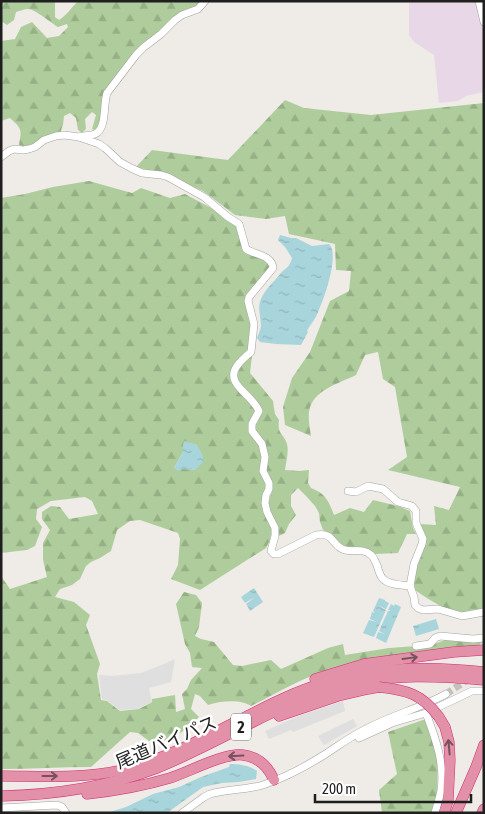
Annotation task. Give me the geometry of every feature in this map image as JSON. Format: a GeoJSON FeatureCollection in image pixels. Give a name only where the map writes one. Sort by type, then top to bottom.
{"type":"FeatureCollection","features":[{"type":"Feature","properties":{"kind":"highway"},"geometry":{"type":"LineString","coordinates":[[203,738],[284,692],[313,680],[364,664],[484,650]]}},
{"type":"Feature","properties":{"kind":"highway"},"geometry":{"type":"LineString","coordinates":[[429,655],[484,656]]}},
{"type":"Feature","properties":{"kind":"highway","name":"尾道バイパス"},"geometry":{"type":"LineString","coordinates":[[1,776],[62,776],[122,770],[183,748],[286,697],[343,677],[405,668],[484,672]]}},
{"type":"Feature","properties":{"kind":"highway","name":"尾道バイパス"},"geometry":{"type":"LineString","coordinates":[[1,797],[53,793],[97,786],[139,774],[199,749],[285,706],[347,685],[369,680],[410,676],[484,680]]}},
{"type":"Feature","properties":{"kind":"highway"},"geometry":{"type":"LineString","coordinates":[[97,786],[119,783],[156,772],[290,712],[338,696],[379,687],[398,689],[413,694],[428,704],[445,727],[449,742],[450,760],[448,801],[444,813]]}},
{"type":"Feature","properties":{"kind":"highway"},"geometry":{"type":"LineString","coordinates":[[456,813],[484,745]]}},
{"type":"Feature","properties":{"kind":"highway"},"geometry":{"type":"LineString","coordinates":[[1,797],[59,797],[122,789],[169,778],[235,755],[250,757],[262,763],[274,780]]}},
{"type":"Feature","properties":{"kind":"highway"},"geometry":{"type":"LineString","coordinates":[[464,813],[484,756]]}},
{"type":"Feature","properties":{"kind":"highway"},"geometry":{"type":"LineString","coordinates":[[482,813],[484,809]]}},
{"type":"Feature","properties":{"kind":"street"},"geometry":{"type":"LineString","coordinates":[[79,137],[96,134],[99,130],[103,123],[107,93],[136,55],[175,20],[198,8],[205,1]]}},
{"type":"Feature","properties":{"kind":"street"},"geometry":{"type":"LineString","coordinates":[[479,1],[484,22]]}},
{"type":"Feature","properties":{"kind":"street"},"geometry":{"type":"LineString","coordinates":[[1,157],[14,149],[30,149],[44,140],[56,136],[79,137],[99,144],[120,162],[142,173],[161,174],[168,177],[204,197],[228,217],[240,224],[246,249],[271,260],[273,264],[273,268],[249,297],[248,301],[254,324],[251,352],[238,364],[233,378],[237,386],[257,405],[259,411],[252,424],[252,431],[262,444],[265,457],[263,471],[269,483],[265,503],[275,528],[271,551],[274,554],[278,554],[316,535],[330,536],[339,547],[345,550],[364,551],[373,556],[383,579],[410,586]]}},
{"type":"Feature","properties":{"kind":"street"},"geometry":{"type":"LineString","coordinates":[[348,491],[356,492],[368,486],[383,489],[398,502],[412,506],[416,511],[416,523],[422,544],[414,564],[410,586],[415,605],[418,608],[423,610],[438,609],[462,616],[484,612]]}},
{"type":"Feature","properties":{"kind":"street"},"geometry":{"type":"LineString","coordinates":[[416,646],[430,644],[435,638],[440,636],[484,638]]}},
{"type":"Feature","properties":{"kind":"street"},"geometry":{"type":"LineString","coordinates":[[325,754],[380,728],[404,718],[426,713],[472,691],[484,691]]}},
{"type":"Feature","properties":{"kind":"street"},"geometry":{"type":"LineString","coordinates":[[182,813],[210,794],[253,787],[295,771],[364,729],[425,705],[446,694]]}},
{"type":"Feature","properties":{"kind":"street"},"geometry":{"type":"LineString","coordinates":[[426,713],[438,746],[442,774],[441,790],[435,813]]}},
{"type":"Feature","properties":{"kind":"street"},"geometry":{"type":"LineString","coordinates":[[1,808],[57,805],[62,807],[65,812]]}},
{"type":"Feature","properties":{"kind":"shaded area"},"geometry":{"type":"Polygon","coordinates":[[[409,1],[484,1],[484,92],[466,96],[458,101],[439,103],[434,55],[414,42],[409,35],[409,1]]]}},
{"type":"Feature","properties":{"kind":"shaded area"},"geometry":{"type":"Polygon","coordinates":[[[175,659],[171,682],[149,688],[152,702],[138,709],[120,710],[102,699],[99,675],[113,676],[141,673],[175,659]]]}},
{"type":"Feature","properties":{"kind":"shaded area"},"geometry":{"type":"Polygon","coordinates":[[[343,701],[345,711],[293,732],[291,730],[269,739],[265,731],[301,715],[343,701]]]}},
{"type":"Feature","properties":{"kind":"shaded area"},"geometry":{"type":"Polygon","coordinates":[[[353,719],[357,726],[324,745],[318,736],[353,719]]]}},
{"type":"Feature","properties":{"kind":"green space"},"geometry":{"type":"Polygon","coordinates":[[[1,1],[55,1],[55,17],[59,20],[78,1],[202,1],[196,7],[172,20],[108,90],[102,120],[97,131],[92,129],[96,115],[92,112],[85,119],[86,129],[82,133],[78,130],[76,118],[70,113],[64,116],[60,133],[27,147],[19,145],[21,136],[19,127],[10,118],[1,121],[1,41],[15,39],[21,27],[32,22],[47,38],[59,36],[68,27],[67,24],[58,27],[28,9],[16,12],[14,20],[7,25],[1,21],[1,1]]]}},
{"type":"Feature","properties":{"kind":"green space"},"geometry":{"type":"Polygon","coordinates":[[[285,100],[304,108],[371,115],[484,103],[484,610],[463,612],[450,610],[415,590],[413,578],[426,539],[420,524],[436,525],[434,506],[449,510],[460,487],[388,470],[407,457],[395,387],[383,379],[378,352],[365,355],[356,375],[334,385],[315,398],[309,412],[311,436],[285,425],[283,407],[292,378],[310,352],[330,301],[349,291],[351,271],[336,270],[335,244],[289,234],[285,216],[266,219],[235,215],[203,191],[157,172],[136,167],[152,150],[228,160],[285,100]]]}},
{"type":"Feature","properties":{"kind":"green space"},"geometry":{"type":"Polygon","coordinates":[[[89,181],[132,193],[141,188],[170,198],[185,194],[215,210],[237,225],[242,248],[252,256],[258,255],[267,260],[271,269],[245,300],[253,326],[250,351],[231,378],[252,403],[256,412],[250,424],[262,452],[267,484],[262,498],[272,529],[270,540],[266,548],[200,590],[171,579],[178,565],[180,539],[178,533],[140,520],[130,521],[117,530],[111,551],[86,566],[80,579],[72,585],[60,589],[55,597],[74,602],[90,615],[86,625],[100,664],[97,674],[101,700],[107,701],[120,711],[139,709],[152,702],[152,699],[175,695],[176,712],[185,709],[182,694],[202,668],[192,667],[190,653],[185,644],[176,604],[184,592],[196,595],[202,603],[199,627],[195,636],[214,642],[233,665],[242,666],[271,660],[281,669],[328,648],[343,644],[345,655],[389,648],[431,645],[448,639],[484,641],[478,646],[379,657],[348,664],[309,677],[251,706],[241,702],[230,701],[208,705],[200,696],[195,694],[191,709],[199,717],[172,738],[152,743],[138,733],[130,732],[91,767],[1,769],[1,576],[10,589],[47,577],[43,560],[43,543],[50,530],[42,519],[42,512],[51,506],[60,507],[69,519],[98,514],[92,501],[85,497],[51,501],[37,509],[36,519],[42,527],[35,546],[27,550],[1,553],[1,198],[89,181]],[[185,442],[183,452],[174,468],[195,470],[197,445],[185,442]]]}},
{"type":"Feature","properties":{"kind":"green space"},"geometry":{"type":"Polygon","coordinates":[[[252,356],[250,373],[273,401],[275,414],[279,420],[280,431],[287,444],[288,454],[285,470],[309,470],[308,483],[311,488],[326,498],[334,515],[350,508],[364,512],[373,500],[410,511],[416,534],[407,534],[398,553],[375,554],[369,549],[347,549],[342,546],[332,534],[323,530],[319,513],[315,506],[298,488],[291,495],[291,506],[296,515],[285,533],[277,537],[277,527],[269,506],[273,485],[271,479],[264,473],[268,459],[253,426],[262,410],[235,375],[237,367],[252,356]]]}},
{"type":"Feature","properties":{"kind":"green space"},"geometry":{"type":"Polygon","coordinates":[[[426,719],[438,754],[437,798],[431,813],[382,813],[379,790],[397,774],[388,732],[426,719]]]}},
{"type":"Feature","properties":{"kind":"water"},"geometry":{"type":"Polygon","coordinates":[[[280,235],[296,238],[312,246],[329,244],[332,249],[332,266],[324,297],[301,345],[260,342],[257,338],[261,328],[259,309],[261,299],[267,289],[288,266],[292,258],[278,240],[280,235]]]}},
{"type":"Feature","properties":{"kind":"water"},"geometry":{"type":"Polygon","coordinates":[[[184,441],[197,445],[202,454],[204,461],[195,470],[183,469],[178,471],[174,468],[183,452],[184,441]]]}},
{"type":"Feature","properties":{"kind":"water"},"geometry":{"type":"Polygon","coordinates":[[[254,588],[263,602],[250,611],[246,604],[255,597],[245,603],[241,597],[254,588]]]}},
{"type":"Feature","properties":{"kind":"water"},"geometry":{"type":"Polygon","coordinates":[[[379,598],[389,603],[386,609],[377,605],[386,610],[374,637],[363,633],[369,620],[377,622],[370,619],[372,612],[375,613],[373,611],[379,598]]]}},
{"type":"Feature","properties":{"kind":"water"},"geometry":{"type":"Polygon","coordinates":[[[391,604],[401,607],[386,643],[376,638],[378,632],[385,634],[379,631],[388,611],[391,611],[388,610],[391,604]]]}},
{"type":"Feature","properties":{"kind":"water"},"geometry":{"type":"Polygon","coordinates":[[[436,619],[439,629],[416,636],[413,626],[436,619]]]}},
{"type":"Feature","properties":{"kind":"water"},"geometry":{"type":"Polygon","coordinates":[[[230,764],[251,767],[257,771],[256,779],[203,787],[167,813],[107,813],[126,807],[153,794],[179,787],[229,767],[230,764]]]}},
{"type":"Feature","properties":{"kind":"tunnel"},"geometry":{"type":"LineString","coordinates":[[446,694],[469,679]]}}]}
